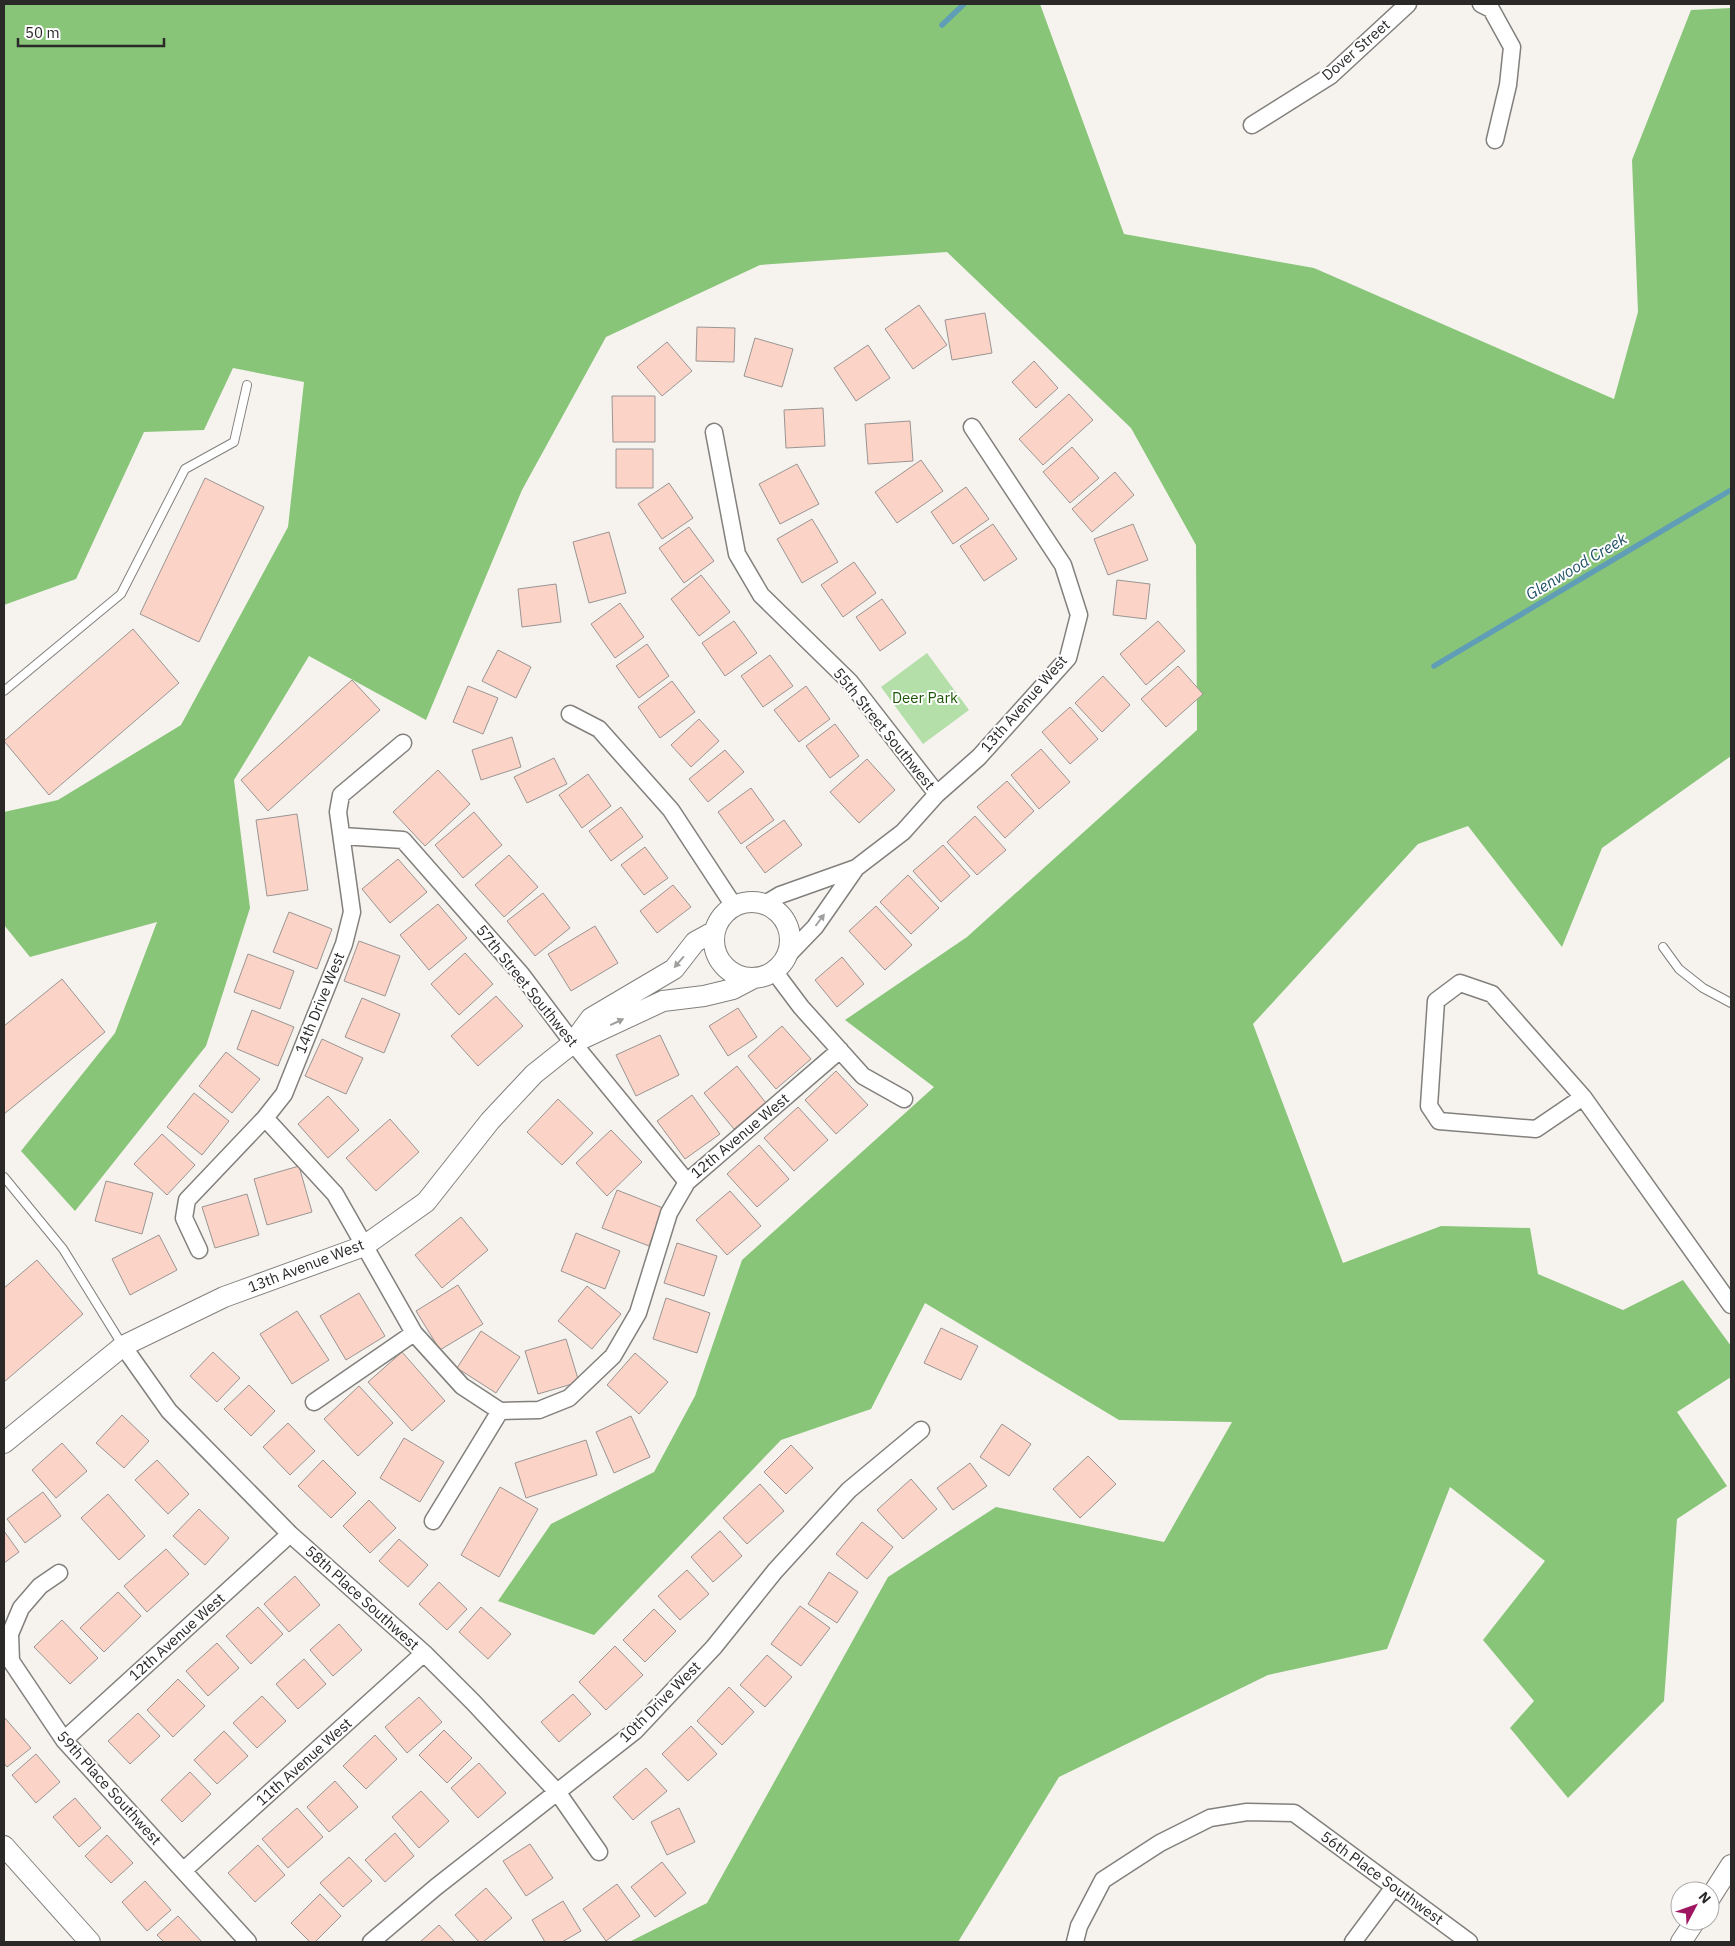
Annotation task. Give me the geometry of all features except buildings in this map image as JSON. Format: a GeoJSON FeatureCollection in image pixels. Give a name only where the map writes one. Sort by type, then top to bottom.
{"type":"FeatureCollection","features":[{"type":"Feature","properties":{"kind":"street","name":"Dover Street"},"geometry":{"type":"LineString","coordinates":[[1252,125],[1330,76],[1408,4]]}},
{"type":"Feature","properties":{"kind":"street"},"geometry":{"type":"LineString","coordinates":[[1481,4],[1491,9],[1512,47],[1508,85],[1495,140]]}},
{"type":"Feature","properties":{"kind":"street","name":"13th Avenue West"},"geometry":{"type":"LineString","coordinates":[[787,956],[815,926],[856,868],[903,832],[938,794],[979,757],[1068,658],[1079,615],[1063,564],[972,427]]}},
{"type":"Feature","properties":{"kind":"street","name":"55th Street Southwest"},"geometry":{"type":"LineString","coordinates":[[714,432],[737,554],[761,595],[850,682],[938,794]]}},
{"type":"Feature","properties":{"kind":"street"},"geometry":{"type":"LineString","coordinates":[[570,714],[599,729],[671,810],[734,906]]}},
{"type":"Feature","properties":{"kind":"street","name":"14th Drive West"},"geometry":{"type":"LineString","coordinates":[[199,1250],[184,1218],[188,1200],[265,1118],[284,1094],[344,944],[352,912],[338,812],[341,795],[402,743]]}},
{"type":"Feature","properties":{"kind":"street","name":"57th Street Southwest"},"geometry":{"type":"LineString","coordinates":[[342,836],[403,840],[521,974],[573,1043],[687,1182]]}},
{"type":"Feature","properties":{"kind":"street","name":"13th Avenue West"},"geometry":{"type":"LineString","coordinates":[[765,904],[780,895],[856,868]]}},
{"type":"Feature","properties":{"kind":"street"},"geometry":{"type":"LineString","coordinates":[[747,902],[765,904],[779,913],[788,928],[790,945],[787,956],[774,972],[764,977],[738,976],[723,965],[715,949],[715,931],[723,915],[734,906],[747,902]]}},
{"type":"Feature","properties":{"kind":"street","name":"13th Avenue West"},"geometry":{"type":"LineString","coordinates":[[573,1043],[591,1018],[674,969],[696,942],[715,931]]}},
{"type":"Feature","properties":{"kind":"street"},"geometry":{"type":"LineString","coordinates":[[774,972],[801,1007],[863,1076],[904,1099]]}},
{"type":"Feature","properties":{"kind":"street","name":"13th Avenue West"},"geometry":{"type":"LineString","coordinates":[[4,1443],[123,1346],[224,1297],[364,1246],[426,1202],[490,1121],[534,1074],[573,1043],[663,1001],[704,996],[733,989],[754,978]]}},
{"type":"Feature","properties":{"kind":"street"},"geometry":{"type":"LineString","coordinates":[[1584,1098],[1536,1129],[1439,1121],[1429,1106],[1436,1001],[1460,983],[1492,994],[1584,1098],[1731,1304]]}},
{"type":"Feature","properties":{"kind":"street","name":"12th Avenue West"},"geometry":{"type":"LineString","coordinates":[[500,1411],[539,1410],[569,1398],[613,1356],[638,1313],[669,1214],[687,1182],[840,1050]]}},
{"type":"Feature","properties":{"kind":"street"},"geometry":{"type":"LineString","coordinates":[[265,1118],[335,1194],[414,1332],[462,1386],[500,1411],[433,1521]]}},
{"type":"Feature","properties":{"kind":"street"},"geometry":{"type":"LineString","coordinates":[[314,1402],[414,1332]]}},
{"type":"Feature","properties":{"kind":"street","name":"58th Place Southwest"},"geometry":{"type":"LineString","coordinates":[[123,1346],[169,1411],[290,1534],[424,1654],[473,1702],[558,1793],[599,1852]]}},
{"type":"Feature","properties":{"kind":"street","name":"10th Drive West"},"geometry":{"type":"LineString","coordinates":[[371,1942],[436,1887],[635,1731],[714,1647],[775,1571],[849,1490],[921,1430]]}},
{"type":"Feature","properties":{"kind":"street","name":"12th Avenue West"},"geometry":{"type":"LineString","coordinates":[[64,1740],[290,1534]]}},
{"type":"Feature","properties":{"kind":"street","name":"59th Place Southwest"},"geometry":{"type":"LineString","coordinates":[[59,1573],[40,1586],[22,1608],[10,1634],[11,1661],[64,1740],[248,1942]]}},
{"type":"Feature","properties":{"kind":"street","name":"11th Avenue West"},"geometry":{"type":"LineString","coordinates":[[184,1870],[424,1654]]}},
{"type":"Feature","properties":{"kind":"street","name":"56th Place Southwest"},"geometry":{"type":"LineString","coordinates":[[1075,1942],[1079,1926],[1103,1880],[1160,1843],[1210,1818],[1247,1812],[1294,1814],[1469,1942]]}},
{"type":"Feature","properties":{"kind":"street"},"geometry":{"type":"LineString","coordinates":[[4,1846],[90,1942]]}},
{"type":"Feature","properties":{"kind":"street"},"geometry":{"type":"LineString","coordinates":[[1720,1882],[1731,1865]]}},
{"type":"Feature","properties":{"kind":"street"},"geometry":{"type":"LineString","coordinates":[[1353,1942],[1394,1887]]}},
{"type":"Feature","properties":{"kind":"street"},"geometry":{"type":"LineString","coordinates":[[1681,1942],[1688,1931]]}},
{"type":"Feature","properties":{"kind":"lane"},"geometry":{"type":"LineString","coordinates":[[4,691],[121,594],[185,469],[234,442],[247,385]]}},
{"type":"Feature","properties":{"kind":"lane"},"geometry":{"type":"LineString","coordinates":[[1663,947],[1679,969],[1703,988],[1731,1003]]}},
{"type":"Feature","properties":{"kind":"lane"},"geometry":{"type":"LineString","coordinates":[[4,1176],[63,1249],[123,1346]]}},
{"type":"Feature","properties":{"kind":"green space"},"geometry":{"type":"Polygon","coordinates":[[[4,4],[1040,4],[1124,234],[1314,268],[1614,399],[1638,312],[1632,160],[1691,10],[1731,8],[1731,756],[1602,848],[1562,947],[1468,826],[1418,844],[1253,1024],[1343,1263],[1441,1226],[1530,1228],[1538,1274],[1623,1310],[1683,1280],[1731,1346],[1731,1377],[1677,1412],[1727,1486],[1677,1519],[1664,1701],[1568,1798],[1510,1728],[1534,1701],[1483,1640],[1545,1561],[1450,1487],[1387,1649],[1268,1675],[1059,1777],[958,1942],[629,1942],[707,1903],[888,1577],[996,1507],[1164,1542],[1232,1422],[1119,1420],[925,1303],[871,1409],[781,1440],[594,1635],[498,1601],[551,1524],[654,1472],[695,1396],[742,1260],[934,1087],[845,1020],[967,937],[1197,730],[1196,545],[1131,428],[947,252],[760,265],[606,337],[522,490],[426,720],[309,656],[234,780],[250,908],[206,1046],[75,1211],[21,1151],[115,1033],[157,922],[30,957],[4,925],[4,812],[58,800],[181,725],[288,527],[304,382],[233,368],[204,430],[144,432],[76,579],[4,605],[4,4]]]}},
{"type":"Feature","properties":{"kind":"green space","name":"Deer Park"},"geometry":{"type":"Polygon","coordinates":[[[927,653],[969,710],[923,744],[881,687],[927,653]]]}},
{"type":"Feature","properties":{"kind":"waterway"},"geometry":{"type":"LineString","coordinates":[[942,25],[964,4]]}},
{"type":"Feature","properties":{"kind":"waterway","name":"Glenwood Creek"},"geometry":{"type":"LineString","coordinates":[[1434,666],[1731,490]]}}]}
